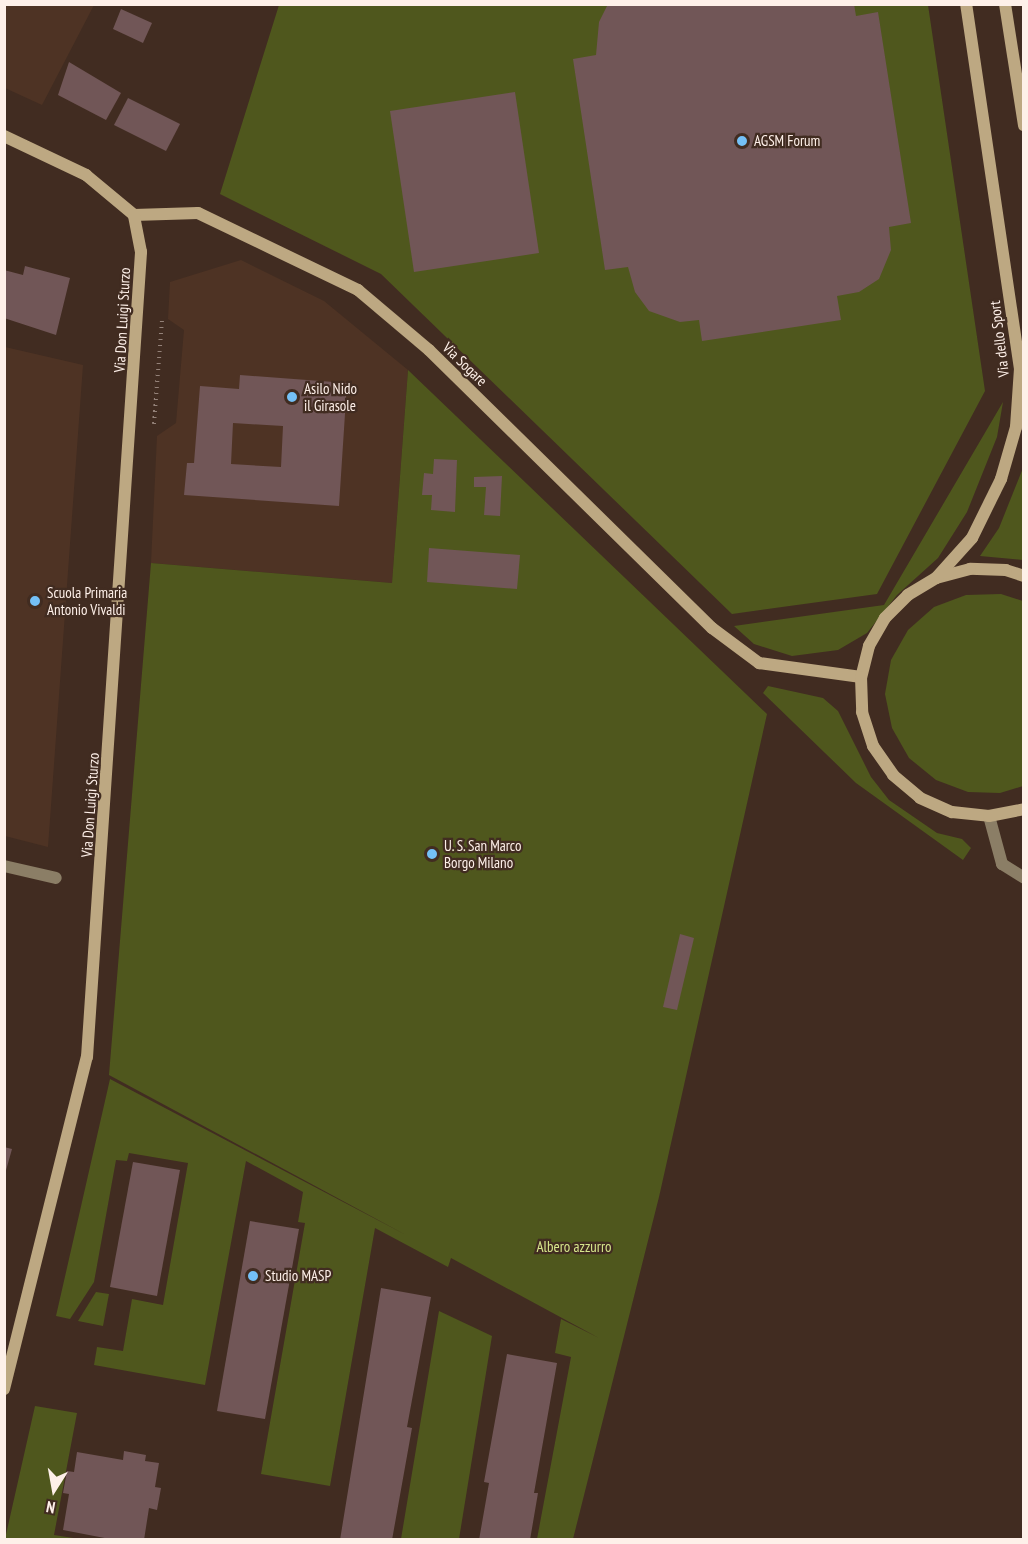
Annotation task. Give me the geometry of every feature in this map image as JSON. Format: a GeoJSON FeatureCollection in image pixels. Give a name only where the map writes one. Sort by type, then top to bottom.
{"type":"FeatureCollection","features":[{"type":"Feature","properties":{"kind":"street","name":"Via dello Sport"},"geometry":{"type":"LineString","coordinates":[[936,578],[972,538],[1001,479],[1016,426],[1020,369],[966,4]]}},
{"type":"Feature","properties":{"kind":"street"},"geometry":{"type":"LineString","coordinates":[[1005,4],[1023,126]]}},
{"type":"Feature","properties":{"kind":"street"},"geometry":{"type":"LineString","coordinates":[[4,136],[86,175],[109,190],[134,214]]}},
{"type":"Feature","properties":{"kind":"street","name":"Via Sogare"},"geometry":{"type":"LineString","coordinates":[[134,214],[198,213],[358,290],[429,350],[712,628],[759,663],[861,677]]}},
{"type":"Feature","properties":{"kind":"street","name":"Via Don Luigi Sturzo"},"geometry":{"type":"LineString","coordinates":[[4,1389],[87,1057],[141,252],[134,214]]}},
{"type":"Feature","properties":{"kind":"street","name":"Via dello Sport"},"geometry":{"type":"LineString","coordinates":[[1023,576],[1006,570],[970,569],[936,578],[908,595],[885,618],[869,646],[861,677],[862,712],[873,746],[892,775],[920,798],[952,812],[989,816],[1023,809]]}},
{"type":"Feature","properties":{"kind":"street"},"geometry":{"type":"LineString","coordinates":[[989,816],[1002,864],[1023,878]]}},
{"type":"Feature","properties":{"kind":"street"},"geometry":{"type":"LineString","coordinates":[[4,866],[56,878]]}},
{"type":"Feature","properties":{"kind":"path"},"geometry":{"type":"LineString","coordinates":[[154,424],[162,319]]}},
{"type":"Feature","properties":{"kind":"shaded area"},"geometry":{"type":"Polygon","coordinates":[[[5,4],[94,5],[42,105],[5,88],[5,4]]]}},
{"type":"Feature","properties":{"kind":"shaded area","name":"Asilo Nido il Girasole"},"geometry":{"type":"Polygon","coordinates":[[[241,260],[324,301],[408,370],[392,583],[151,563],[157,436],[176,423],[184,330],[168,319],[170,282],[241,260]]]}},
{"type":"Feature","properties":{"kind":"shaded area","name":"Scuola Primaria Antonio Vivaldi"},"geometry":{"type":"Polygon","coordinates":[[[5,347],[83,365],[48,847],[5,836],[5,347]]]}},
{"type":"Feature","properties":{"kind":"green space"},"geometry":{"type":"Polygon","coordinates":[[[279,5],[928,5],[985,391],[877,594],[732,614],[381,274],[220,194],[279,5]]]}},
{"type":"Feature","properties":{"kind":"green space","name":"U. S. San Marco Borgo Milano"},"geometry":{"type":"Polygon","coordinates":[[[408,370],[767,714],[659,1197],[573,1539],[537,1539],[571,1357],[555,1353],[561,1319],[599,1338],[451,1258],[448,1267],[375,1228],[330,1486],[261,1474],[305,1223],[298,1222],[303,1192],[246,1161],[205,1385],[94,1365],[97,1347],[123,1351],[132,1299],[163,1305],[188,1163],[129,1153],[127,1161],[116,1160],[94,1282],[70,1319],[56,1316],[110,1079],[406,1235],[109,1075],[151,563],[392,583],[408,370]]]}},
{"type":"Feature","properties":{"kind":"green space"},"geometry":{"type":"Polygon","coordinates":[[[1003,402],[997,437],[967,512],[938,558],[897,595],[867,633],[838,650],[792,656],[754,644],[734,626],[884,605],[1003,402]]]}},
{"type":"Feature","properties":{"kind":"green space"},"geometry":{"type":"Polygon","coordinates":[[[1023,468],[1023,560],[980,556],[999,528],[1023,468]]]}},
{"type":"Feature","properties":{"kind":"green space"},"geometry":{"type":"Polygon","coordinates":[[[1001,594],[1023,601],[1023,786],[1000,793],[968,792],[936,780],[909,758],[892,728],[885,694],[891,660],[908,630],[934,607],[966,595],[1001,594]]]}},
{"type":"Feature","properties":{"kind":"green space"},"geometry":{"type":"Polygon","coordinates":[[[768,686],[823,698],[838,711],[871,777],[889,800],[937,833],[962,839],[971,848],[963,860],[856,783],[763,693],[768,686]]]}},
{"type":"Feature","properties":{"kind":"green space"},"geometry":{"type":"Polygon","coordinates":[[[96,1292],[109,1294],[103,1326],[78,1321],[96,1292]]]}},
{"type":"Feature","properties":{"kind":"green space"},"geometry":{"type":"Polygon","coordinates":[[[439,1311],[492,1336],[459,1539],[401,1539],[439,1311]]]}},
{"type":"Feature","properties":{"kind":"green space"},"geometry":{"type":"Polygon","coordinates":[[[35,1406],[77,1413],[54,1535],[80,1539],[5,1539],[35,1406]]]}},
{"type":"Feature","properties":{"kind":"building","name":"AGSM Forum"},"geometry":{"type":"Polygon","coordinates":[[[608,4],[854,4],[856,16],[878,12],[911,223],[889,227],[891,250],[879,279],[859,292],[837,296],[841,320],[702,341],[699,320],[680,322],[649,311],[635,292],[628,267],[605,270],[573,59],[596,55],[599,22],[608,4]]]}},
{"type":"Feature","properties":{"kind":"building"},"geometry":{"type":"Polygon","coordinates":[[[121,9],[152,23],[143,43],[113,29],[121,9]]]}},
{"type":"Feature","properties":{"kind":"building"},"geometry":{"type":"Polygon","coordinates":[[[69,62],[121,93],[106,120],[58,95],[69,62]]]}},
{"type":"Feature","properties":{"kind":"building"},"geometry":{"type":"Polygon","coordinates":[[[515,92],[539,253],[414,272],[390,111],[515,92]]]}},
{"type":"Feature","properties":{"kind":"building"},"geometry":{"type":"Polygon","coordinates":[[[128,98],[180,124],[166,151],[114,125],[128,98]]]}},
{"type":"Feature","properties":{"kind":"building"},"geometry":{"type":"Polygon","coordinates":[[[25,266],[70,278],[56,335],[4,318],[4,270],[23,275],[25,266]]]}},
{"type":"Feature","properties":{"kind":"building"},"geometry":{"type":"Polygon","coordinates":[[[240,375],[347,383],[339,506],[184,495],[187,463],[194,463],[200,386],[239,389],[240,375]],[[233,423],[231,464],[281,467],[283,426],[233,423]]]}},
{"type":"Feature","properties":{"kind":"building"},"geometry":{"type":"Polygon","coordinates":[[[434,459],[457,460],[455,512],[431,510],[432,495],[422,495],[424,473],[433,474],[434,459]]]}},
{"type":"Feature","properties":{"kind":"building"},"geometry":{"type":"Polygon","coordinates":[[[502,476],[500,516],[484,515],[486,487],[474,487],[474,477],[502,476]]]}},
{"type":"Feature","properties":{"kind":"building"},"geometry":{"type":"Polygon","coordinates":[[[429,548],[520,555],[517,589],[427,582],[429,548]]]}},
{"type":"Feature","properties":{"kind":"building"},"geometry":{"type":"Polygon","coordinates":[[[680,934],[694,938],[677,1010],[663,1007],[680,934]]]}},
{"type":"Feature","properties":{"kind":"building"},"geometry":{"type":"Polygon","coordinates":[[[4,1147],[12,1149],[5,1174],[4,1174],[4,1147]]]}},
{"type":"Feature","properties":{"kind":"building"},"geometry":{"type":"Polygon","coordinates":[[[133,1162],[180,1170],[157,1296],[110,1287],[133,1162]]]}},
{"type":"Feature","properties":{"kind":"building"},"geometry":{"type":"Polygon","coordinates":[[[250,1221],[299,1229],[265,1419],[217,1411],[250,1221]]]}},
{"type":"Feature","properties":{"kind":"building"},"geometry":{"type":"Polygon","coordinates":[[[381,1288],[431,1297],[407,1427],[412,1428],[392,1540],[340,1540],[381,1288]]]}},
{"type":"Feature","properties":{"kind":"building"},"geometry":{"type":"Polygon","coordinates":[[[507,1354],[557,1363],[534,1493],[538,1493],[530,1540],[479,1540],[489,1483],[484,1482],[507,1354]]]}},
{"type":"Feature","properties":{"kind":"building"},"geometry":{"type":"Polygon","coordinates":[[[124,1451],[146,1455],[145,1461],[159,1463],[155,1487],[161,1488],[157,1510],[149,1508],[144,1540],[115,1540],[63,1530],[69,1494],[63,1493],[67,1471],[74,1472],[77,1452],[123,1460],[124,1451]]]}},
{"type":"Feature","properties":{"kind":"place","name":"AGSM Forum"},"geometry":{"type":"Point","coordinates":[742,141]}},
{"type":"Feature","properties":{"kind":"place","name":"Asilo Nido il Girasole"},"geometry":{"type":"Point","coordinates":[292,397]}},
{"type":"Feature","properties":{"kind":"place","name":"Scuola Primaria Antonio Vivaldi"},"geometry":{"type":"Point","coordinates":[35,601]}},
{"type":"Feature","properties":{"kind":"place","name":"U. S. San Marco Borgo Milano"},"geometry":{"type":"Point","coordinates":[432,854]}},
{"type":"Feature","properties":{"kind":"place","name":"Studio MASP"},"geometry":{"type":"Point","coordinates":[253,1276]}},
{"type":"Feature","properties":{"kind":"park label","name":"Albero azzurro"},"geometry":{"type":"Point","coordinates":[574,1247]}}]}
